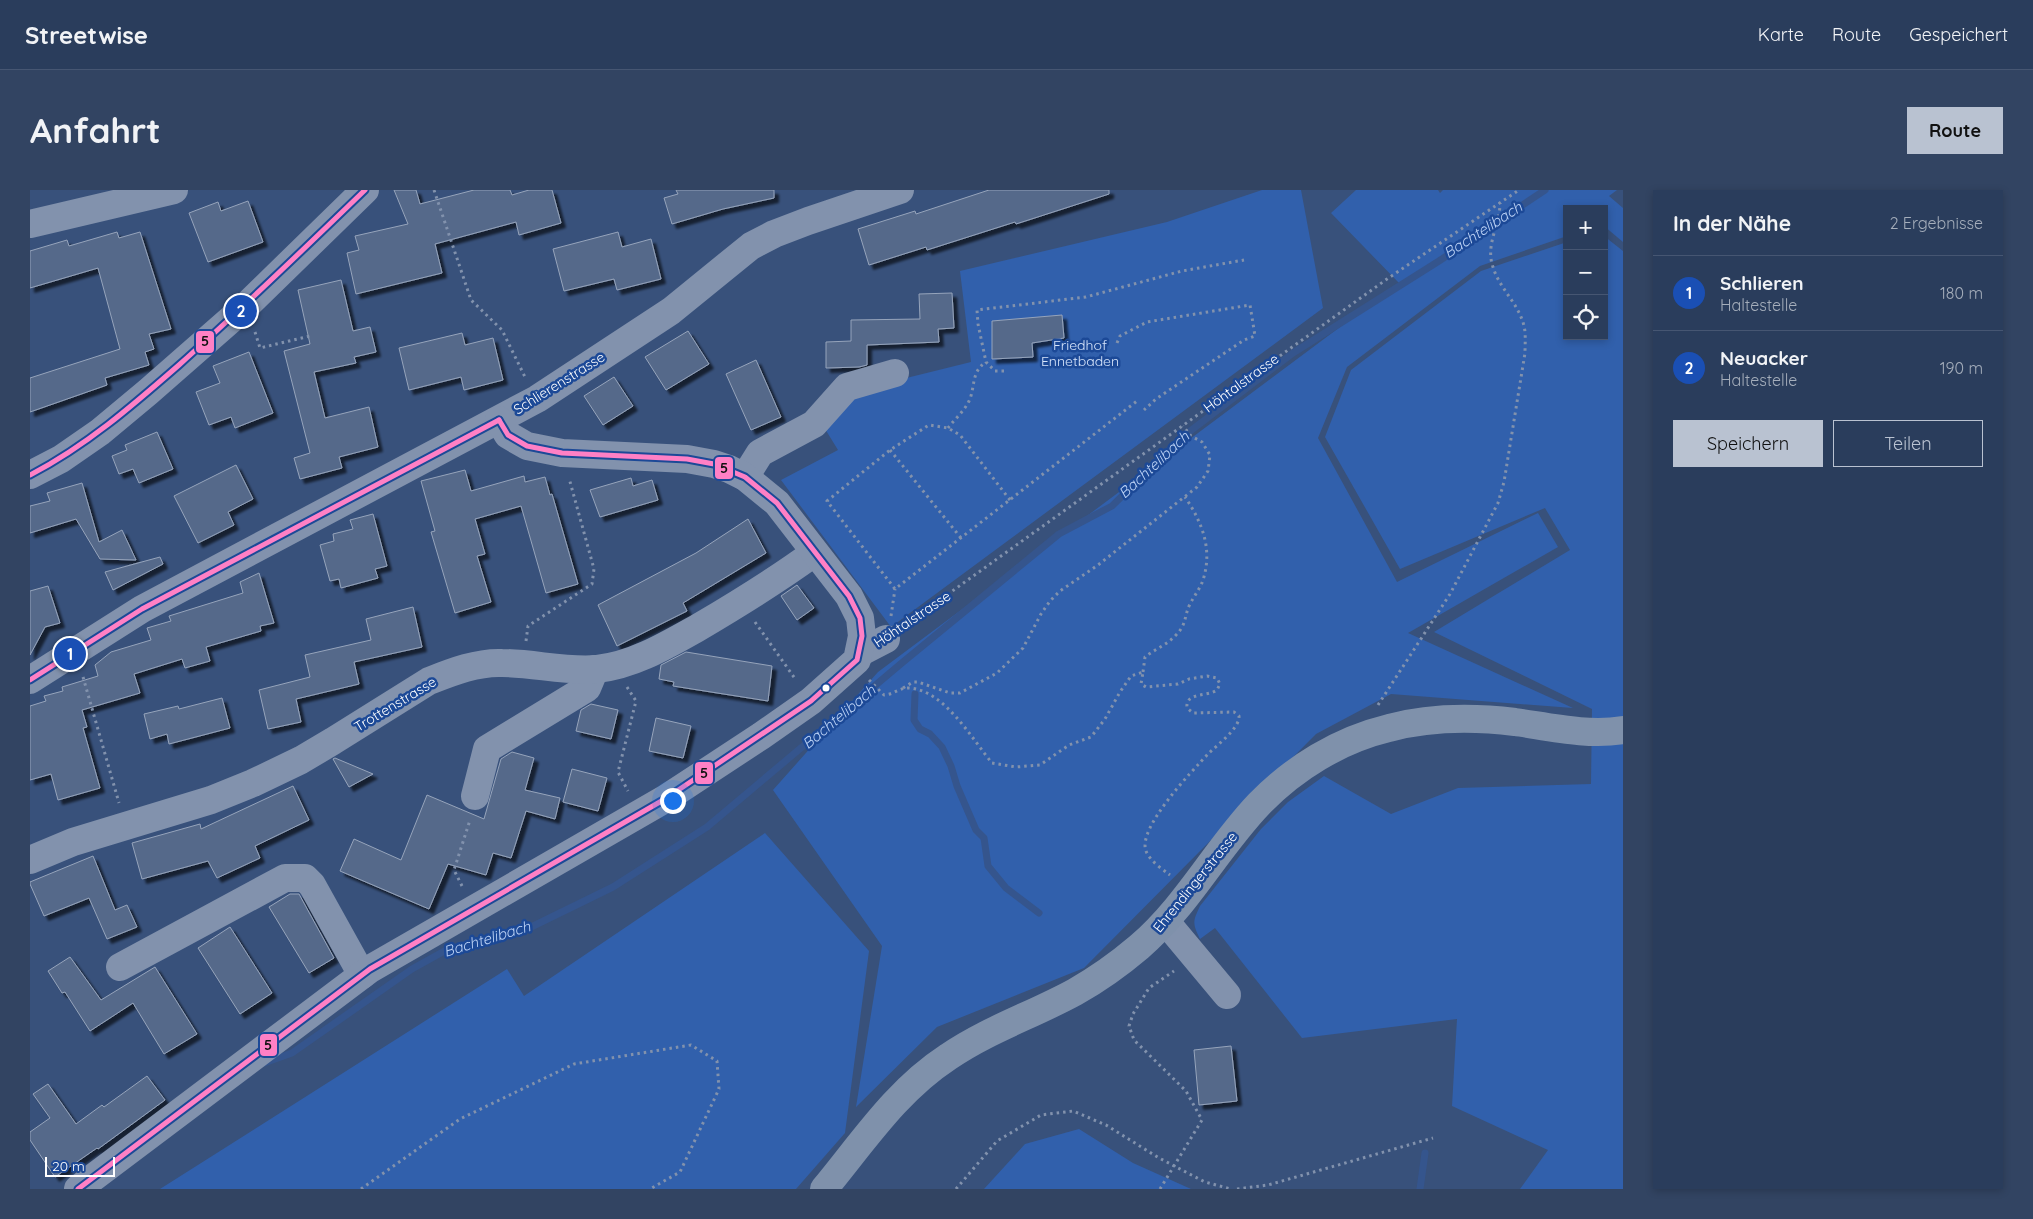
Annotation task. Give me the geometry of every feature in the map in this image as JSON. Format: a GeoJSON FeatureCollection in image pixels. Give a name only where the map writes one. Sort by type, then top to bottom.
{"type":"FeatureCollection","features":[{"type":"Feature","properties":{"kind":"main road","name":"Ehrendingerstrasse"},"geometry":{"type":"LineString","coordinates":[[824,1189],[892,1105],[915,1081],[947,1057],[976,1040],[1074,993],[1108,972],[1166,922],[1246,820],[1273,791],[1294,772],[1328,752],[1355,739],[1388,728],[1430,720],[1464,718],[1514,722],[1567,730],[1623,730]]}},
{"type":"Feature","properties":{"kind":"street"},"geometry":{"type":"LineString","coordinates":[[30,224],[174,190]]}},
{"type":"Feature","properties":{"kind":"street"},"geometry":{"type":"LineString","coordinates":[[30,474],[61,459],[100,432],[245,307],[365,190]]}},
{"type":"Feature","properties":{"kind":"street","name":"Schlierenstrasse"},"geometry":{"type":"LineString","coordinates":[[30,680],[142,609],[536,399],[671,311],[750,246],[774,234],[900,190]]}},
{"type":"Feature","properties":{"kind":"street"},"geometry":{"type":"LineString","coordinates":[[745,477],[760,453],[814,424],[847,387],[895,373]]}},
{"type":"Feature","properties":{"kind":"street"},"geometry":{"type":"LineString","coordinates":[[499,420],[508,436],[527,446],[562,452],[687,459],[714,464],[745,477],[777,503],[849,596],[860,618],[862,636],[860,653]]}},
{"type":"Feature","properties":{"kind":"street","name":"Trottenstrasse"},"geometry":{"type":"LineString","coordinates":[[30,860],[73,842],[211,800],[252,783],[309,755],[429,681],[442,676],[482,664],[501,663],[569,669],[605,668],[650,653],[741,602],[814,553]]}},
{"type":"Feature","properties":{"kind":"street","name":"Höhtalstrasse"},"geometry":{"type":"LineString","coordinates":[[78,1189],[362,975],[640,814],[761,736],[810,701],[849,669],[860,653],[886,639]]}},
{"type":"Feature","properties":{"kind":"street"},"geometry":{"type":"LineString","coordinates":[[475,796],[487,749],[587,688],[605,668]]}},
{"type":"Feature","properties":{"kind":"street"},"geometry":{"type":"LineString","coordinates":[[120,967],[285,878],[305,878],[312,885],[362,975]]}},
{"type":"Feature","properties":{"kind":"street"},"geometry":{"type":"LineString","coordinates":[[1166,922],[1227,995]]}},
{"type":"Feature","properties":{"kind":"path"},"geometry":{"type":"LineString","coordinates":[[434,190],[471,300],[502,330],[536,399]]}},
{"type":"Feature","properties":{"kind":"path","name":"Höhtalstrasse"},"geometry":{"type":"LineString","coordinates":[[886,639],[1387,279],[1519,190]]}},
{"type":"Feature","properties":{"kind":"path"},"geometry":{"type":"LineString","coordinates":[[1376,708],[1450,594],[1498,503],[1504,482],[1525,353],[1525,338],[1524,324],[1518,311],[1492,267],[1490,246],[1497,228],[1500,203]]}},
{"type":"Feature","properties":{"kind":"path"},"geometry":{"type":"LineString","coordinates":[[1004,371],[995,371],[986,362],[977,310],[1086,297],[1182,271],[1244,260]]}},
{"type":"Feature","properties":{"kind":"path"},"geometry":{"type":"LineString","coordinates":[[1117,343],[1120,336],[1147,322],[1250,305],[1255,336],[1244,340],[1156,399],[1144,410]]}},
{"type":"Feature","properties":{"kind":"path"},"geometry":{"type":"LineString","coordinates":[[245,307],[250,314],[260,348],[310,336]]}},
{"type":"Feature","properties":{"kind":"path"},"geometry":{"type":"LineString","coordinates":[[948,428],[969,402],[975,374],[980,366],[986,362]]}},
{"type":"Feature","properties":{"kind":"path"},"geometry":{"type":"LineString","coordinates":[[1010,500],[960,436],[948,428],[929,425],[890,450],[827,502],[895,589],[1010,500],[1137,401]]}},
{"type":"Feature","properties":{"kind":"path"},"geometry":{"type":"LineString","coordinates":[[872,683],[881,693],[888,695],[913,682],[950,693],[960,693],[997,673],[1024,648],[1041,614],[1060,591],[1098,565],[1185,497],[1204,479],[1210,455],[1202,442],[1191,436],[1184,426]]}},
{"type":"Feature","properties":{"kind":"path"},"geometry":{"type":"LineString","coordinates":[[890,450],[961,538]]}},
{"type":"Feature","properties":{"kind":"path"},"geometry":{"type":"LineString","coordinates":[[522,664],[528,626],[592,584],[594,569],[562,452]]}},
{"type":"Feature","properties":{"kind":"path"},"geometry":{"type":"LineString","coordinates":[[1185,497],[1198,517],[1203,529],[1206,569],[1202,582],[1190,604],[1185,625],[1161,649],[1145,657],[1141,684],[1146,687],[1178,684],[1189,679],[1215,677],[1219,682],[1218,690],[1190,698],[1186,703],[1187,708],[1193,714],[1234,712],[1239,716],[1238,723],[1170,796],[1155,819],[1144,845],[1147,853],[1153,860],[1190,891]]}},
{"type":"Feature","properties":{"kind":"path"},"geometry":{"type":"LineString","coordinates":[[741,602],[810,701]]}},
{"type":"Feature","properties":{"kind":"path"},"geometry":{"type":"LineString","coordinates":[[81,668],[121,810]]}},
{"type":"Feature","properties":{"kind":"path"},"geometry":{"type":"LineString","coordinates":[[605,668],[636,701],[618,772],[640,814]]}},
{"type":"Feature","properties":{"kind":"path"},"geometry":{"type":"LineString","coordinates":[[903,688],[924,692],[953,713],[992,763],[1016,767],[1040,765],[1069,745],[1091,737],[1105,719],[1131,676],[1143,672]]}},
{"type":"Feature","properties":{"kind":"path"},"geometry":{"type":"LineString","coordinates":[[474,909],[454,870],[475,804],[475,796]]}},
{"type":"Feature","properties":{"kind":"path"},"geometry":{"type":"LineString","coordinates":[[1160,1189],[1202,1120],[1186,1091],[1134,1040],[1129,1026],[1133,1014],[1149,988],[1195,957]]}},
{"type":"Feature","properties":{"kind":"path"},"geometry":{"type":"LineString","coordinates":[[361,1189],[460,1119],[574,1064],[691,1045],[717,1061],[720,1088],[680,1172],[650,1189]]}},
{"type":"Feature","properties":{"kind":"path"},"geometry":{"type":"LineString","coordinates":[[956,1189],[997,1141],[1041,1115],[1073,1111],[1106,1125],[1159,1158],[1205,1182],[1231,1189]]}},
{"type":"Feature","properties":{"kind":"path"},"geometry":{"type":"LineString","coordinates":[[1237,1189],[1268,1185],[1433,1138]]}},
{"type":"Feature","properties":{"kind":"green space","name":"Friedhof Ennetbaden"},"geometry":{"type":"Polygon","coordinates":[[[1262,190],[1301,190],[1323,308],[891,627],[781,480],[838,450],[822,424],[862,389],[971,362],[960,271],[1167,222],[1262,190]]]}},
{"type":"Feature","properties":{"kind":"green space"},"geometry":{"type":"Polygon","coordinates":[[[1356,190],[1438,190],[1440,193],[1443,190],[1617,190],[1609,196],[1623,208],[1623,242],[1608,229],[1608,205],[1563,205],[1563,237],[1480,266],[1347,367],[1318,438],[1397,582],[1538,513],[1558,547],[1408,633],[1573,708],[1391,694],[1316,734],[1084,968],[937,1027],[856,1107],[882,946],[773,790],[878,672],[1399,283],[1331,213],[1356,190]]]}},
{"type":"Feature","properties":{"kind":"green space"},"geometry":{"type":"Polygon","coordinates":[[[1608,239],[1623,251],[1623,1189],[1520,1189],[1548,1150],[1452,1106],[1457,1019],[1302,1038],[1215,928],[1200,939],[1194,922],[1200,906],[1261,829],[1288,802],[1324,776],[1391,814],[1458,788],[1591,784],[1592,709],[1434,632],[1570,550],[1545,508],[1400,569],[1325,437],[1351,370],[1481,271],[1563,243],[1563,340],[1608,340],[1608,239]]]}},
{"type":"Feature","properties":{"kind":"green space"},"geometry":{"type":"Polygon","coordinates":[[[765,833],[869,951],[845,1133],[796,1189],[160,1189],[507,969],[524,996],[765,833]]]}},
{"type":"Feature","properties":{"kind":"green space"},"geometry":{"type":"Polygon","coordinates":[[[1079,1129],[1133,1163],[1191,1189],[984,1189],[1025,1144],[1079,1129]]]}},
{"type":"Feature","properties":{"kind":"building"},"geometry":{"type":"Polygon","coordinates":[[[394,190],[416,190],[420,204],[474,190],[510,190],[512,195],[529,190],[552,190],[561,223],[519,235],[516,222],[435,244],[442,273],[356,294],[347,253],[359,250],[355,236],[408,224],[394,190]]]}},
{"type":"Feature","properties":{"kind":"building"},"geometry":{"type":"Polygon","coordinates":[[[676,190],[774,190],[774,198],[723,209],[672,224],[664,198],[678,194],[676,190]]]}},
{"type":"Feature","properties":{"kind":"building"},"geometry":{"type":"Polygon","coordinates":[[[989,190],[1109,190],[1109,194],[1016,224],[1015,222],[927,250],[926,247],[869,265],[858,229],[915,211],[916,214],[989,190]]]}},
{"type":"Feature","properties":{"kind":"building"},"geometry":{"type":"Polygon","coordinates":[[[248,201],[263,242],[208,262],[189,213],[218,202],[221,211],[248,201]]]}},
{"type":"Feature","properties":{"kind":"building"},"geometry":{"type":"Polygon","coordinates":[[[117,232],[119,238],[140,232],[171,329],[149,334],[154,349],[145,352],[149,365],[105,378],[107,385],[30,412],[30,378],[120,349],[98,268],[30,288],[30,251],[67,240],[69,246],[117,232]]]}},
{"type":"Feature","properties":{"kind":"building"},"geometry":{"type":"Polygon","coordinates":[[[618,232],[622,247],[651,239],[661,279],[617,290],[614,279],[564,291],[553,249],[618,232]]]}},
{"type":"Feature","properties":{"kind":"building"},"geometry":{"type":"Polygon","coordinates":[[[341,280],[353,331],[370,327],[376,352],[354,357],[356,363],[314,372],[325,418],[369,407],[378,447],[339,457],[342,468],[300,479],[294,458],[310,453],[284,351],[310,344],[298,290],[341,280]]]}},
{"type":"Feature","properties":{"kind":"building"},"geometry":{"type":"Polygon","coordinates":[[[952,293],[954,328],[938,329],[939,342],[867,345],[867,365],[826,368],[826,342],[851,341],[851,320],[920,319],[919,294],[952,293]]]}},
{"type":"Feature","properties":{"kind":"building"},"geometry":{"type":"Polygon","coordinates":[[[1062,315],[1064,338],[1032,343],[1033,357],[992,359],[992,321],[1062,315]]]}},
{"type":"Feature","properties":{"kind":"building"},"geometry":{"type":"Polygon","coordinates":[[[688,331],[709,364],[666,390],[645,357],[688,331]]]}},
{"type":"Feature","properties":{"kind":"building"},"geometry":{"type":"Polygon","coordinates":[[[462,333],[465,345],[493,338],[503,380],[464,390],[461,377],[409,390],[399,348],[462,333]]]}},
{"type":"Feature","properties":{"kind":"building"},"geometry":{"type":"Polygon","coordinates":[[[249,352],[273,413],[235,428],[231,417],[209,425],[196,392],[220,383],[213,366],[249,352]]]}},
{"type":"Feature","properties":{"kind":"building"},"geometry":{"type":"Polygon","coordinates":[[[756,360],[781,417],[751,430],[726,374],[756,360]]]}},
{"type":"Feature","properties":{"kind":"building"},"geometry":{"type":"Polygon","coordinates":[[[614,377],[633,406],[603,425],[584,396],[614,377]]]}},
{"type":"Feature","properties":{"kind":"building"},"geometry":{"type":"Polygon","coordinates":[[[157,432],[173,469],[139,483],[133,469],[119,474],[112,456],[127,450],[125,445],[157,432]]]}},
{"type":"Feature","properties":{"kind":"building"},"geometry":{"type":"Polygon","coordinates":[[[236,465],[253,499],[228,512],[234,525],[198,543],[174,496],[236,465]]]}},
{"type":"Feature","properties":{"kind":"building"},"geometry":{"type":"Polygon","coordinates":[[[465,470],[471,491],[524,476],[525,482],[545,477],[550,495],[552,494],[578,584],[546,593],[521,506],[475,519],[485,554],[477,556],[491,602],[455,613],[431,532],[435,531],[421,481],[465,470]]]}},
{"type":"Feature","properties":{"kind":"building"},"geometry":{"type":"Polygon","coordinates":[[[631,478],[633,486],[652,480],[658,500],[600,517],[590,490],[631,478]]]}},
{"type":"Feature","properties":{"kind":"building"},"geometry":{"type":"Polygon","coordinates":[[[82,483],[99,542],[122,530],[136,560],[100,559],[76,519],[30,533],[30,506],[50,501],[47,493],[82,483]]]}},
{"type":"Feature","properties":{"kind":"building"},"geometry":{"type":"Polygon","coordinates":[[[373,514],[387,566],[375,569],[378,578],[341,588],[339,579],[330,581],[320,545],[334,541],[333,534],[353,529],[350,520],[373,514]]]}},
{"type":"Feature","properties":{"kind":"building"},"geometry":{"type":"Polygon","coordinates":[[[748,519],[766,553],[683,603],[687,611],[617,646],[598,605],[696,553],[748,519]]]}},
{"type":"Feature","properties":{"kind":"building"},"geometry":{"type":"Polygon","coordinates":[[[160,557],[163,564],[113,590],[105,572],[160,557]]]}},
{"type":"Feature","properties":{"kind":"building"},"geometry":{"type":"Polygon","coordinates":[[[259,573],[274,623],[260,626],[261,631],[206,647],[210,661],[185,668],[182,659],[134,674],[140,693],[82,710],[87,727],[83,728],[100,788],[58,800],[51,774],[30,780],[30,706],[46,701],[44,696],[63,691],[62,687],[98,676],[95,665],[111,652],[151,640],[147,628],[171,621],[169,616],[243,593],[240,582],[259,573]]]}},
{"type":"Feature","properties":{"kind":"building"},"geometry":{"type":"Polygon","coordinates":[[[797,585],[814,608],[797,620],[781,596],[797,585]]]}},
{"type":"Feature","properties":{"kind":"building"},"geometry":{"type":"Polygon","coordinates":[[[48,586],[60,623],[45,627],[30,655],[30,591],[48,586]]]}},
{"type":"Feature","properties":{"kind":"building"},"geometry":{"type":"Polygon","coordinates":[[[413,607],[422,647],[354,662],[359,684],[296,699],[301,722],[268,729],[259,690],[310,677],[305,655],[371,640],[366,619],[413,607]]]}},
{"type":"Feature","properties":{"kind":"building"},"geometry":{"type":"Polygon","coordinates":[[[686,652],[772,666],[768,701],[673,686],[674,682],[659,679],[661,665],[686,652]]]}},
{"type":"Feature","properties":{"kind":"building"},"geometry":{"type":"Polygon","coordinates":[[[222,698],[230,728],[169,744],[167,734],[150,739],[144,714],[178,706],[179,709],[222,698]]]}},
{"type":"Feature","properties":{"kind":"building"},"geometry":{"type":"Polygon","coordinates":[[[591,704],[618,710],[611,739],[576,731],[581,710],[591,704]]]}},
{"type":"Feature","properties":{"kind":"building"},"geometry":{"type":"Polygon","coordinates":[[[656,718],[691,726],[683,758],[649,751],[656,718]]]}},
{"type":"Feature","properties":{"kind":"building"},"geometry":{"type":"Polygon","coordinates":[[[512,752],[534,758],[525,790],[560,798],[555,819],[526,811],[511,858],[493,853],[486,875],[448,864],[429,909],[340,871],[354,839],[401,860],[427,795],[484,819],[501,759],[512,752]]]}},
{"type":"Feature","properties":{"kind":"building"},"geometry":{"type":"Polygon","coordinates":[[[335,758],[373,774],[349,787],[333,759],[335,758]]]}},
{"type":"Feature","properties":{"kind":"building"},"geometry":{"type":"Polygon","coordinates":[[[572,769],[607,778],[598,811],[563,802],[572,769]]]}},
{"type":"Feature","properties":{"kind":"building"},"geometry":{"type":"Polygon","coordinates":[[[293,786],[309,820],[255,846],[260,858],[217,878],[208,861],[142,879],[132,843],[200,824],[201,829],[293,786]]]}},
{"type":"Feature","properties":{"kind":"building"},"geometry":{"type":"Polygon","coordinates":[[[93,856],[115,910],[127,905],[137,927],[107,939],[89,898],[44,916],[30,884],[30,882],[93,856]]]}},
{"type":"Feature","properties":{"kind":"building"},"geometry":{"type":"Polygon","coordinates":[[[290,894],[299,894],[334,958],[309,973],[269,907],[290,894]]]}},
{"type":"Feature","properties":{"kind":"building"},"geometry":{"type":"Polygon","coordinates":[[[230,927],[272,993],[240,1014],[198,948],[230,927]]]}},
{"type":"Feature","properties":{"kind":"building"},"geometry":{"type":"Polygon","coordinates":[[[70,957],[101,1000],[155,967],[197,1034],[164,1054],[133,1003],[90,1031],[65,992],[62,993],[48,971],[70,957]]]}},
{"type":"Feature","properties":{"kind":"building"},"geometry":{"type":"Polygon","coordinates":[[[1231,1046],[1237,1101],[1199,1105],[1194,1050],[1231,1046]]]}},
{"type":"Feature","properties":{"kind":"building"},"geometry":{"type":"Polygon","coordinates":[[[147,1076],[165,1100],[98,1149],[55,1177],[30,1140],[30,1132],[50,1118],[33,1094],[48,1084],[76,1124],[102,1105],[104,1107],[147,1076]]]}},
{"type":"Feature","properties":{"kind":"waterway","name":"Bachtelibach"},"geometry":{"type":"LineString","coordinates":[[264,1063],[292,1053],[412,969],[448,949],[523,931],[613,887],[707,827],[1059,534],[1112,506],[1181,438],[1293,353],[1439,261],[1545,190]]}},
{"type":"Feature","properties":{"kind":"waterway"},"geometry":{"type":"LineString","coordinates":[[915,694],[914,720],[920,729],[930,734],[942,747],[976,830],[984,838],[988,866],[1006,888],[1039,913]]}},
{"type":"Feature","properties":{"kind":"waterway"},"geometry":{"type":"LineString","coordinates":[[1420,1189],[1425,1153]]}},
{"type":"Feature","properties":{"kind":"transit line","name":"5"},"geometry":{"type":"LineString","coordinates":[[30,475],[51,464],[108,425],[144,395],[226,322],[365,190]]}},
{"type":"Feature","properties":{"kind":"transit line","name":"5"},"geometry":{"type":"LineString","coordinates":[[30,680],[142,609],[499,420]]}},
{"type":"Feature","properties":{"kind":"transit line","name":"5"},"geometry":{"type":"LineString","coordinates":[[78,1189],[370,969],[665,799],[811,701],[857,660],[862,636],[860,618],[849,596],[777,503],[745,477],[714,464],[687,459],[562,453],[527,446],[508,435],[499,420]]}},
{"type":"Feature","properties":{"kind":"place","name":"Neuacker"},"geometry":{"type":"Point","coordinates":[241,311]}},
{"type":"Feature","properties":{"kind":"place","name":"Schlieren"},"geometry":{"type":"Point","coordinates":[70,654]}}]}
